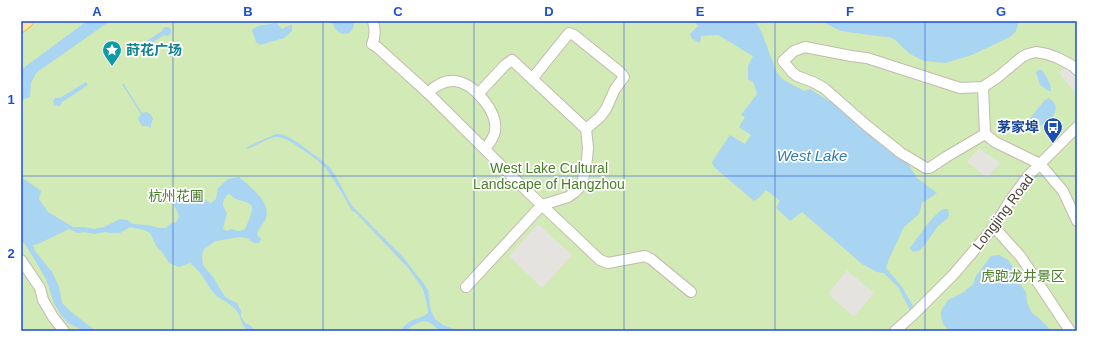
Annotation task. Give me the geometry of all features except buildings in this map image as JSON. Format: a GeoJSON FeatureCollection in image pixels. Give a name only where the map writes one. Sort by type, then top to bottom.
{"type":"FeatureCollection","features":[{"type":"Feature","properties":{"kind":"main road"},"geometry":{"type":"LineString","coordinates":[[21,26],[27,21]]}},
{"type":"Feature","properties":{"kind":"street"},"geometry":{"type":"LineString","coordinates":[[373,21],[375,38],[372,44],[428,93],[600,260],[608,263],[645,256],[651,259],[691,292]]}},
{"type":"Feature","properties":{"kind":"street"},"geometry":{"type":"LineString","coordinates":[[532,79],[569,33],[574,35],[620,72],[624,77],[615,89],[606,109],[600,117],[586,128]]}},
{"type":"Feature","properties":{"kind":"street"},"geometry":{"type":"LineString","coordinates":[[985,134],[931,167],[926,168],[901,153],[824,88],[797,76],[783,61],[794,51],[805,48],[867,58],[960,88],[983,87],[998,77],[1022,57],[1036,52],[1058,58],[1073,66],[1077,70]]}},
{"type":"Feature","properties":{"kind":"street"},"geometry":{"type":"LineString","coordinates":[[466,287],[542,205],[568,196],[579,188],[583,180],[588,148],[586,128],[512,60],[505,65],[478,94]]}},
{"type":"Feature","properties":{"kind":"street"},"geometry":{"type":"LineString","coordinates":[[428,93],[439,84],[456,81],[474,90],[484,99],[491,111],[495,123],[493,138],[485,149]]}},
{"type":"Feature","properties":{"kind":"street"},"geometry":{"type":"LineString","coordinates":[[983,87],[985,134],[995,142],[1040,164],[1064,191],[1077,221]]}},
{"type":"Feature","properties":{"kind":"street","name":"Longjing Road"},"geometry":{"type":"LineString","coordinates":[[895,331],[954,274],[994,227],[1009,202],[1028,176],[1077,127]]}},
{"type":"Feature","properties":{"kind":"street"},"geometry":{"type":"LineString","coordinates":[[994,227],[1021,258],[1070,331]]}},
{"type":"Feature","properties":{"kind":"street"},"geometry":{"type":"LineString","coordinates":[[21,260],[40,288],[43,300],[53,317],[64,331]]}},
{"type":"Feature","properties":{"kind":"green space","name":"West Lake Cultural Landscape of Hangzhou"},"geometry":{"type":"Polygon","coordinates":[[[21,21],[1077,21],[1077,331],[21,331],[21,21]]]}},
{"type":"Feature","properties":{"kind":"shaded area"},"geometry":{"type":"Polygon","coordinates":[[[1070,64],[1077,70],[1077,95],[1059,73],[1070,64]]]}},
{"type":"Feature","properties":{"kind":"shaded area"},"geometry":{"type":"Polygon","coordinates":[[[979,148],[1000,163],[987,178],[967,162],[979,148]]]}},
{"type":"Feature","properties":{"kind":"shaded area"},"geometry":{"type":"Polygon","coordinates":[[[538,224],[572,255],[542,288],[509,256],[538,224]]]}},
{"type":"Feature","properties":{"kind":"shaded area"},"geometry":{"type":"Polygon","coordinates":[[[847,270],[874,293],[854,317],[828,294],[847,270]]]}},
{"type":"Feature","properties":{"kind":"water"},"geometry":{"type":"Polygon","coordinates":[[[87,21],[110,21],[36,73],[31,83],[30,97],[21,100],[21,71],[87,21]]]}},
{"type":"Feature","properties":{"kind":"water"},"geometry":{"type":"Polygon","coordinates":[[[331,21],[354,21],[354,24],[352,30],[348,34],[342,34],[335,28],[331,21]]]}},
{"type":"Feature","properties":{"kind":"water","name":"West Lake"},"geometry":{"type":"Polygon","coordinates":[[[677,21],[755,21],[762,33],[776,71],[782,79],[804,91],[810,89],[845,111],[905,159],[917,178],[937,193],[922,203],[919,214],[904,227],[886,268],[902,287],[913,306],[910,310],[898,287],[884,273],[877,272],[862,264],[802,212],[790,221],[776,208],[780,201],[766,190],[754,201],[714,167],[712,162],[730,135],[745,144],[751,135],[739,127],[745,117],[741,115],[757,94],[754,83],[748,79],[748,66],[753,56],[718,35],[701,36],[700,43],[692,39],[690,34],[698,26],[695,22],[677,21]]]}},
{"type":"Feature","properties":{"kind":"water"},"geometry":{"type":"Polygon","coordinates":[[[821,21],[1019,21],[1016,31],[1010,37],[972,55],[945,63],[924,61],[910,54],[894,39],[889,37],[841,31],[821,21]]]}},
{"type":"Feature","properties":{"kind":"water"},"geometry":{"type":"Polygon","coordinates":[[[276,23],[282,29],[292,24],[292,31],[284,38],[260,45],[256,42],[252,30],[258,26],[276,23]]]}},
{"type":"Feature","properties":{"kind":"water"},"geometry":{"type":"Polygon","coordinates":[[[164,27],[170,28],[171,32],[169,35],[164,35],[138,52],[136,48],[162,31],[164,27]]]}},
{"type":"Feature","properties":{"kind":"water"},"geometry":{"type":"Polygon","coordinates":[[[1042,70],[1047,77],[1051,91],[1040,85],[1036,72],[1042,70]]]}},
{"type":"Feature","properties":{"kind":"water"},"geometry":{"type":"Polygon","coordinates":[[[86,82],[88,85],[62,102],[60,106],[54,105],[53,101],[55,98],[60,98],[86,82]]]}},
{"type":"Feature","properties":{"kind":"water"},"geometry":{"type":"Polygon","coordinates":[[[123,83],[142,113],[147,112],[151,115],[153,119],[150,128],[148,126],[142,126],[138,119],[141,114],[122,84],[123,83]]]}},
{"type":"Feature","properties":{"kind":"water"},"geometry":{"type":"Polygon","coordinates":[[[1049,98],[1053,102],[1056,110],[1051,118],[1037,127],[1026,126],[1026,123],[1045,100],[1049,98]]]}},
{"type":"Feature","properties":{"kind":"water"},"geometry":{"type":"Polygon","coordinates":[[[276,134],[284,135],[292,139],[330,168],[352,206],[403,257],[422,281],[428,290],[431,311],[435,319],[443,325],[459,331],[439,331],[429,322],[423,321],[406,331],[400,331],[409,322],[428,313],[423,289],[409,269],[355,212],[352,211],[330,174],[317,160],[284,138],[278,137],[271,138],[246,149],[249,146],[276,134]]]}},
{"type":"Feature","properties":{"kind":"water"},"geometry":{"type":"Polygon","coordinates":[[[21,177],[41,191],[39,199],[48,212],[73,227],[94,229],[104,227],[120,219],[127,220],[133,224],[166,228],[170,224],[176,222],[179,217],[172,202],[175,198],[181,196],[197,199],[199,196],[211,203],[216,199],[218,188],[228,179],[239,177],[263,200],[267,212],[266,218],[257,235],[261,239],[259,243],[254,243],[247,238],[240,237],[216,241],[204,249],[202,255],[203,265],[213,277],[225,297],[237,303],[241,311],[241,317],[245,323],[251,326],[255,331],[244,327],[236,310],[214,293],[195,267],[190,263],[179,267],[169,263],[156,246],[150,233],[130,227],[120,233],[106,232],[94,234],[84,232],[78,233],[69,229],[33,245],[35,251],[52,272],[59,287],[62,303],[96,331],[84,331],[68,323],[61,315],[54,303],[46,279],[25,244],[21,242],[21,177]],[[228,194],[223,201],[223,206],[227,213],[223,228],[226,231],[232,229],[238,231],[244,230],[251,215],[252,206],[246,202],[235,199],[228,194]]]}},
{"type":"Feature","properties":{"kind":"water"},"geometry":{"type":"Polygon","coordinates":[[[943,209],[948,209],[948,218],[938,226],[920,250],[913,252],[910,248],[929,222],[943,209]]]}},
{"type":"Feature","properties":{"kind":"water"},"geometry":{"type":"Polygon","coordinates":[[[999,255],[1008,260],[1012,266],[1014,276],[1026,292],[1027,303],[1032,313],[1051,331],[949,331],[943,324],[941,311],[948,300],[964,292],[973,284],[976,276],[991,256],[999,255]]]}},
{"type":"Feature","properties":{"kind":"place","name":"莳花广场"},"geometry":{"type":"Point","coordinates":[112,67]}},
{"type":"Feature","properties":{"kind":"place","name":"茅家埠"},"geometry":{"type":"Point","coordinates":[1053,144]}},
{"type":"Feature","properties":{"kind":"park label","name":"杭州花圃"},"geometry":{"type":"Point","coordinates":[176,196]}},
{"type":"Feature","properties":{"kind":"park label","name":"虎跑龙井景区"},"geometry":{"type":"Point","coordinates":[1023,276]}}]}
